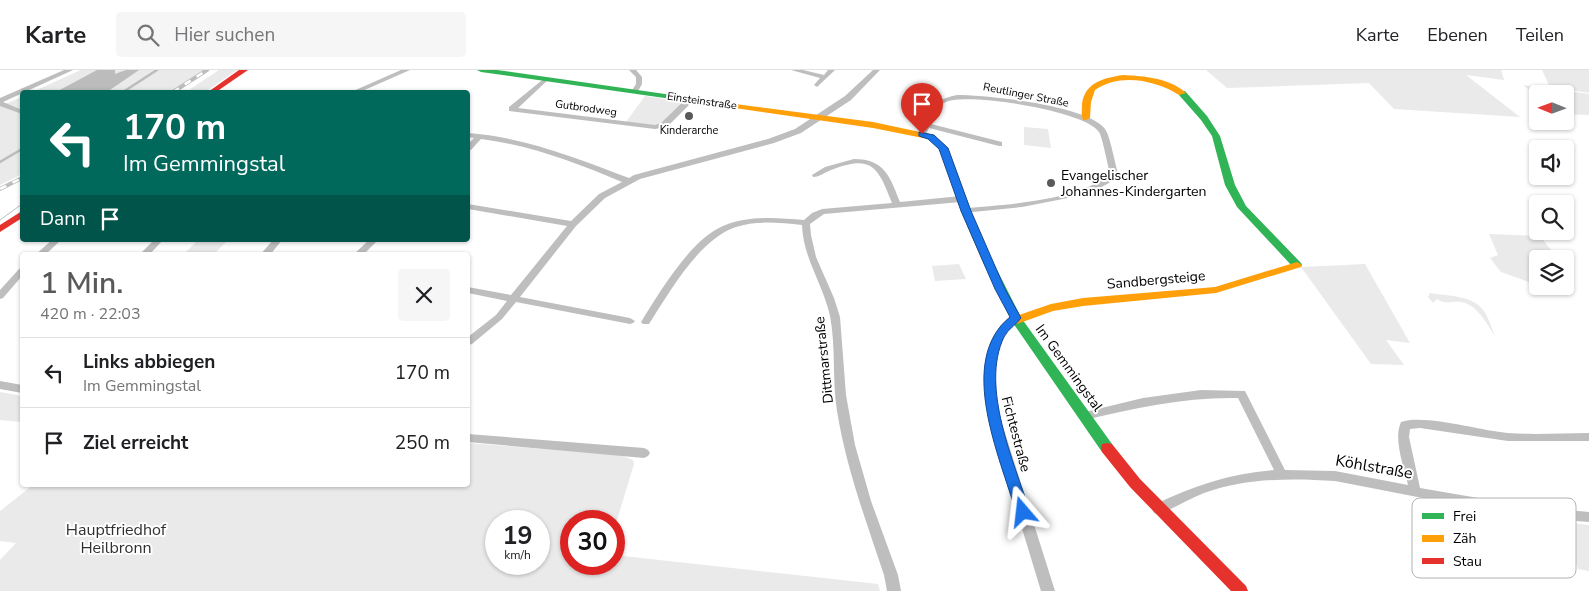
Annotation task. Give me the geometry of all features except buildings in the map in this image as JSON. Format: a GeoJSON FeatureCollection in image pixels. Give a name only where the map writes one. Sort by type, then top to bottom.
{"type":"FeatureCollection","features":[{"type":"Feature","properties":{"kind":"street"},"geometry":{"type":"LineString","coordinates":[[28,90],[70,70]]}},
{"type":"Feature","properties":{"kind":"street"},"geometry":{"type":"LineString","coordinates":[[215,90],[244,70]]}},
{"type":"Feature","properties":{"kind":"street"},"geometry":{"type":"LineString","coordinates":[[360,90],[407,70]]}},
{"type":"Feature","properties":{"kind":"street","name":"Einsteinstraße"},"geometry":{"type":"LineString","coordinates":[[481,70],[925,130],[999,144]]}},
{"type":"Feature","properties":{"kind":"street"},"geometry":{"type":"LineString","coordinates":[[632,70],[639,77],[639,84],[635,92]]}},
{"type":"Feature","properties":{"kind":"street"},"geometry":{"type":"LineString","coordinates":[[794,70],[825,77]]}},
{"type":"Feature","properties":{"kind":"street"},"geometry":{"type":"LineString","coordinates":[[817,85],[832,70]]}},
{"type":"Feature","properties":{"kind":"street"},"geometry":{"type":"LineString","coordinates":[[470,340],[499,317],[573,224],[602,196],[628,181],[771,141],[798,131],[848,98],[876,70]]}},
{"type":"Feature","properties":{"kind":"street","name":"Sandbergsteige"},"geometry":{"type":"LineString","coordinates":[[1016,319],[1044,310],[1083,302],[1216,290],[1297,265],[1239,204],[1228,183],[1218,143],[1208,122],[1180,92],[1167,82],[1156,78],[1135,76],[1111,77],[1100,80],[1093,85],[1086,99],[1086,118]]}},
{"type":"Feature","properties":{"kind":"street","name":"Gutbrodweg"},"geometry":{"type":"LineString","coordinates":[[546,79],[512,109],[655,127],[664,125],[691,99]]}},
{"type":"Feature","properties":{"kind":"street"},"geometry":{"type":"LineString","coordinates":[[0,103],[20,94]]}},
{"type":"Feature","properties":{"kind":"street","name":"Reutlinger Straße"},"geometry":{"type":"LineString","coordinates":[[925,130],[931,114],[938,104],[944,100],[967,96],[1044,107],[1086,118]]}},
{"type":"Feature","properties":{"kind":"street"},"geometry":{"type":"LineString","coordinates":[[0,103],[20,111]]}},
{"type":"Feature","properties":{"kind":"street"},"geometry":{"type":"LineString","coordinates":[[966,211],[1046,200],[1088,191],[1105,184],[1112,178],[1114,173],[1105,137],[1098,124],[1086,118]]}},
{"type":"Feature","properties":{"kind":"street","name":"Im Gemmingstal"},"geometry":{"type":"LineString","coordinates":[[925,130],[944,148],[966,211],[996,281],[1016,319],[1124,469],[1158,508],[1241,591]]}},
{"type":"Feature","properties":{"kind":"street"},"geometry":{"type":"LineString","coordinates":[[470,135],[518,144],[566,157],[628,181]]}},
{"type":"Feature","properties":{"kind":"street"},"geometry":{"type":"LineString","coordinates":[[470,146],[479,137]]}},
{"type":"Feature","properties":{"kind":"street"},"geometry":{"type":"LineString","coordinates":[[816,175],[821,171],[849,162],[861,160],[873,162],[877,164],[884,175],[897,205]]}},
{"type":"Feature","properties":{"kind":"street"},"geometry":{"type":"LineString","coordinates":[[646,322],[669,287],[712,236],[726,228],[747,222],[777,221],[806,223],[815,214],[822,212],[961,199]]}},
{"type":"Feature","properties":{"kind":"street"},"geometry":{"type":"LineString","coordinates":[[470,206],[573,224]]}},
{"type":"Feature","properties":{"kind":"street"},"geometry":{"type":"LineString","coordinates":[[0,229],[20,215]]}},
{"type":"Feature","properties":{"kind":"street","name":"Dittmarstraße"},"geometry":{"type":"LineString","coordinates":[[806,223],[809,247],[833,310],[837,338],[839,380],[848,436],[857,474],[891,575],[894,591]]}},
{"type":"Feature","properties":{"kind":"street"},"geometry":{"type":"LineString","coordinates":[[43,252],[55,242]]}},
{"type":"Feature","properties":{"kind":"street"},"geometry":{"type":"LineString","coordinates":[[147,252],[157,242]]}},
{"type":"Feature","properties":{"kind":"street"},"geometry":{"type":"LineString","coordinates":[[268,252],[276,242]]}},
{"type":"Feature","properties":{"kind":"street"},"geometry":{"type":"LineString","coordinates":[[361,252],[372,242]]}},
{"type":"Feature","properties":{"kind":"street"},"geometry":{"type":"LineString","coordinates":[[0,296],[20,273]]}},
{"type":"Feature","properties":{"kind":"street"},"geometry":{"type":"LineString","coordinates":[[470,290],[630,321]]}},
{"type":"Feature","properties":{"kind":"street","name":"Fichtestraße"},"geometry":{"type":"LineString","coordinates":[[1016,319],[1003,328],[993,350],[989,378],[990,399],[1048,591]]}},
{"type":"Feature","properties":{"kind":"street"},"geometry":{"type":"LineString","coordinates":[[0,386],[20,389]]}},
{"type":"Feature","properties":{"kind":"street"},"geometry":{"type":"LineString","coordinates":[[1085,416],[1162,398],[1207,393],[1241,394],[1281,473]]}},
{"type":"Feature","properties":{"kind":"street"},"geometry":{"type":"LineString","coordinates":[[1415,491],[1403,437],[1405,425],[1420,424],[1508,437],[1589,437]]}},
{"type":"Feature","properties":{"kind":"street"},"geometry":{"type":"LineString","coordinates":[[470,438],[644,452]]}},
{"type":"Feature","properties":{"kind":"street","name":"Köhlstraße"},"geometry":{"type":"LineString","coordinates":[[1158,508],[1212,485],[1281,473],[1336,476],[1452,498]]}},
{"type":"Feature","properties":{"kind":"street","name":"Köhlstraße"},"geometry":{"type":"LineString","coordinates":[[1576,516],[1589,517]]}},
{"type":"Feature","properties":{"kind":"green space"},"geometry":{"type":"Polygon","coordinates":[[[81,70],[205,70],[174,90],[36,90],[81,70]]]}},
{"type":"Feature","properties":{"kind":"green space"},"geometry":{"type":"Polygon","coordinates":[[[219,70],[237,70],[208,90],[189,90],[219,70]]]}},
{"type":"Feature","properties":{"kind":"green space"},"geometry":{"type":"Polygon","coordinates":[[[1206,70],[1501,70],[1504,80],[1466,75],[1520,117],[1394,109],[1369,83],[1227,88],[1206,70]]]}},
{"type":"Feature","properties":{"kind":"green space"},"geometry":{"type":"Polygon","coordinates":[[[1542,70],[1589,70],[1589,93],[1574,91],[1574,85],[1549,85],[1542,70]]]}},
{"type":"Feature","properties":{"kind":"green space"},"geometry":{"type":"Polygon","coordinates":[[[1574,92],[1589,94],[1589,115],[1574,114],[1574,92]]]}},
{"type":"Feature","properties":{"kind":"green space"},"geometry":{"type":"Polygon","coordinates":[[[645,96],[684,102],[658,126],[626,122],[645,96]]]}},
{"type":"Feature","properties":{"kind":"green space"},"geometry":{"type":"Polygon","coordinates":[[[20,98],[20,175],[0,185],[0,106],[20,98]]]}},
{"type":"Feature","properties":{"kind":"green space"},"geometry":{"type":"Polygon","coordinates":[[[1024,127],[1048,129],[1051,148],[1024,145],[1024,127]]]}},
{"type":"Feature","properties":{"kind":"green space"},"geometry":{"type":"Polygon","coordinates":[[[1489,234],[1529,236],[1529,240],[1543,240],[1551,250],[1529,250],[1529,282],[1501,272],[1490,258],[1498,255],[1489,234]]]}},
{"type":"Feature","properties":{"kind":"green space"},"geometry":{"type":"Polygon","coordinates":[[[196,242],[226,242],[216,252],[186,252],[196,242]]]}},
{"type":"Feature","properties":{"kind":"green space"},"geometry":{"type":"Polygon","coordinates":[[[959,264],[966,279],[935,281],[932,266],[959,264]]]}},
{"type":"Feature","properties":{"kind":"green space"},"geometry":{"type":"Polygon","coordinates":[[[1365,264],[1410,343],[1386,340],[1404,365],[1371,364],[1301,267],[1365,264]]]}},
{"type":"Feature","properties":{"kind":"green space"},"geometry":{"type":"Polygon","coordinates":[[[1430,293],[1472,301],[1487,316],[1495,336],[1481,315],[1472,307],[1461,302],[1446,302],[1437,299],[1433,303],[1428,297],[1430,293]]]}},
{"type":"Feature","properties":{"kind":"green space"},"geometry":{"type":"Polygon","coordinates":[[[0,392],[20,396],[20,422],[0,420],[0,392]]]}},
{"type":"Feature","properties":{"kind":"green space","name":"Hauptfriedhof Heilbronn"},"geometry":{"type":"Polygon","coordinates":[[[470,443],[620,455],[633,460],[634,464],[620,510],[560,510],[560,575],[625,575],[625,556],[878,584],[880,591],[0,591],[0,560],[16,543],[0,541],[0,511],[30,487],[470,487],[470,443]]]}},
{"type":"Feature","properties":{"kind":"green space"},"geometry":{"type":"Polygon","coordinates":[[[1576,524],[1589,525],[1589,571],[1578,569],[1576,563],[1576,524]]]}},
{"type":"Feature","properties":{"kind":"shaded area"},"geometry":{"type":"Polygon","coordinates":[[[97,70],[115,70],[115,74],[126,70],[139,70],[110,90],[60,90],[97,70]]]}},
{"type":"Feature","properties":{"kind":"waterway"},"geometry":{"type":"LineString","coordinates":[[126,90],[157,70]]}},
{"type":"Feature","properties":{"kind":"waterway"},"geometry":{"type":"LineString","coordinates":[[0,162],[20,150]]}},
{"type":"Feature","properties":{"kind":"tram line"},"geometry":{"type":"LineString","coordinates":[[0,220],[20,205]]}},
{"type":"Feature","properties":{"kind":"railway"},"geometry":{"type":"LineString","coordinates":[[176,90],[207,70]]}},
{"type":"Feature","properties":{"kind":"railway"},"geometry":{"type":"LineString","coordinates":[[0,189],[20,179]]}},
{"type":"Feature","properties":{"kind":"traffic: fast"},"geometry":{"type":"LineString","coordinates":[[481,70],[707,102]]}},
{"type":"Feature","properties":{"kind":"traffic: fast"},"geometry":{"type":"LineString","coordinates":[[1182,93],[1204,118],[1216,136],[1230,185],[1242,207],[1297,265]]}},
{"type":"Feature","properties":{"kind":"traffic: fast"},"geometry":{"type":"LineString","coordinates":[[986,258],[1017,320],[1107,448]]}},
{"type":"Feature","properties":{"kind":"traffic: slow"},"geometry":{"type":"LineString","coordinates":[[1086,118],[1087,98],[1090,91],[1100,82],[1111,79],[1137,78],[1150,80],[1162,83],[1182,93]]}},
{"type":"Feature","properties":{"kind":"traffic: slow"},"geometry":{"type":"LineString","coordinates":[[707,102],[873,125],[931,137],[944,148],[966,211],[986,258]]}},
{"type":"Feature","properties":{"kind":"traffic: slow"},"geometry":{"type":"LineString","coordinates":[[1017,320],[1051,308],[1083,302],[1216,290],[1297,265]]}},
{"type":"Feature","properties":{"kind":"traffic: jam"},"geometry":{"type":"LineString","coordinates":[[215,90],[244,70]]}},
{"type":"Feature","properties":{"kind":"traffic: jam"},"geometry":{"type":"LineString","coordinates":[[0,229],[20,215]]}},
{"type":"Feature","properties":{"kind":"traffic: jam"},"geometry":{"type":"LineString","coordinates":[[1107,448],[1135,483],[1241,591]]}},
{"type":"Feature","properties":{"kind":"place","name":"Kinderarche"},"geometry":{"type":"Point","coordinates":[689,116]}},
{"type":"Feature","properties":{"kind":"place","name":"Evangelischer Johannes-Kindergarten"},"geometry":{"type":"Point","coordinates":[1051,183]}},
{"type":"Feature","properties":{"kind":"route"},"geometry":{"type":"LineString","coordinates":[[922,134],[931,137],[944,148],[966,211],[992,272],[1016,318],[1008,322],[997,339],[990,364],[989,378],[990,399],[995,420],[1023,512]]}}]}
